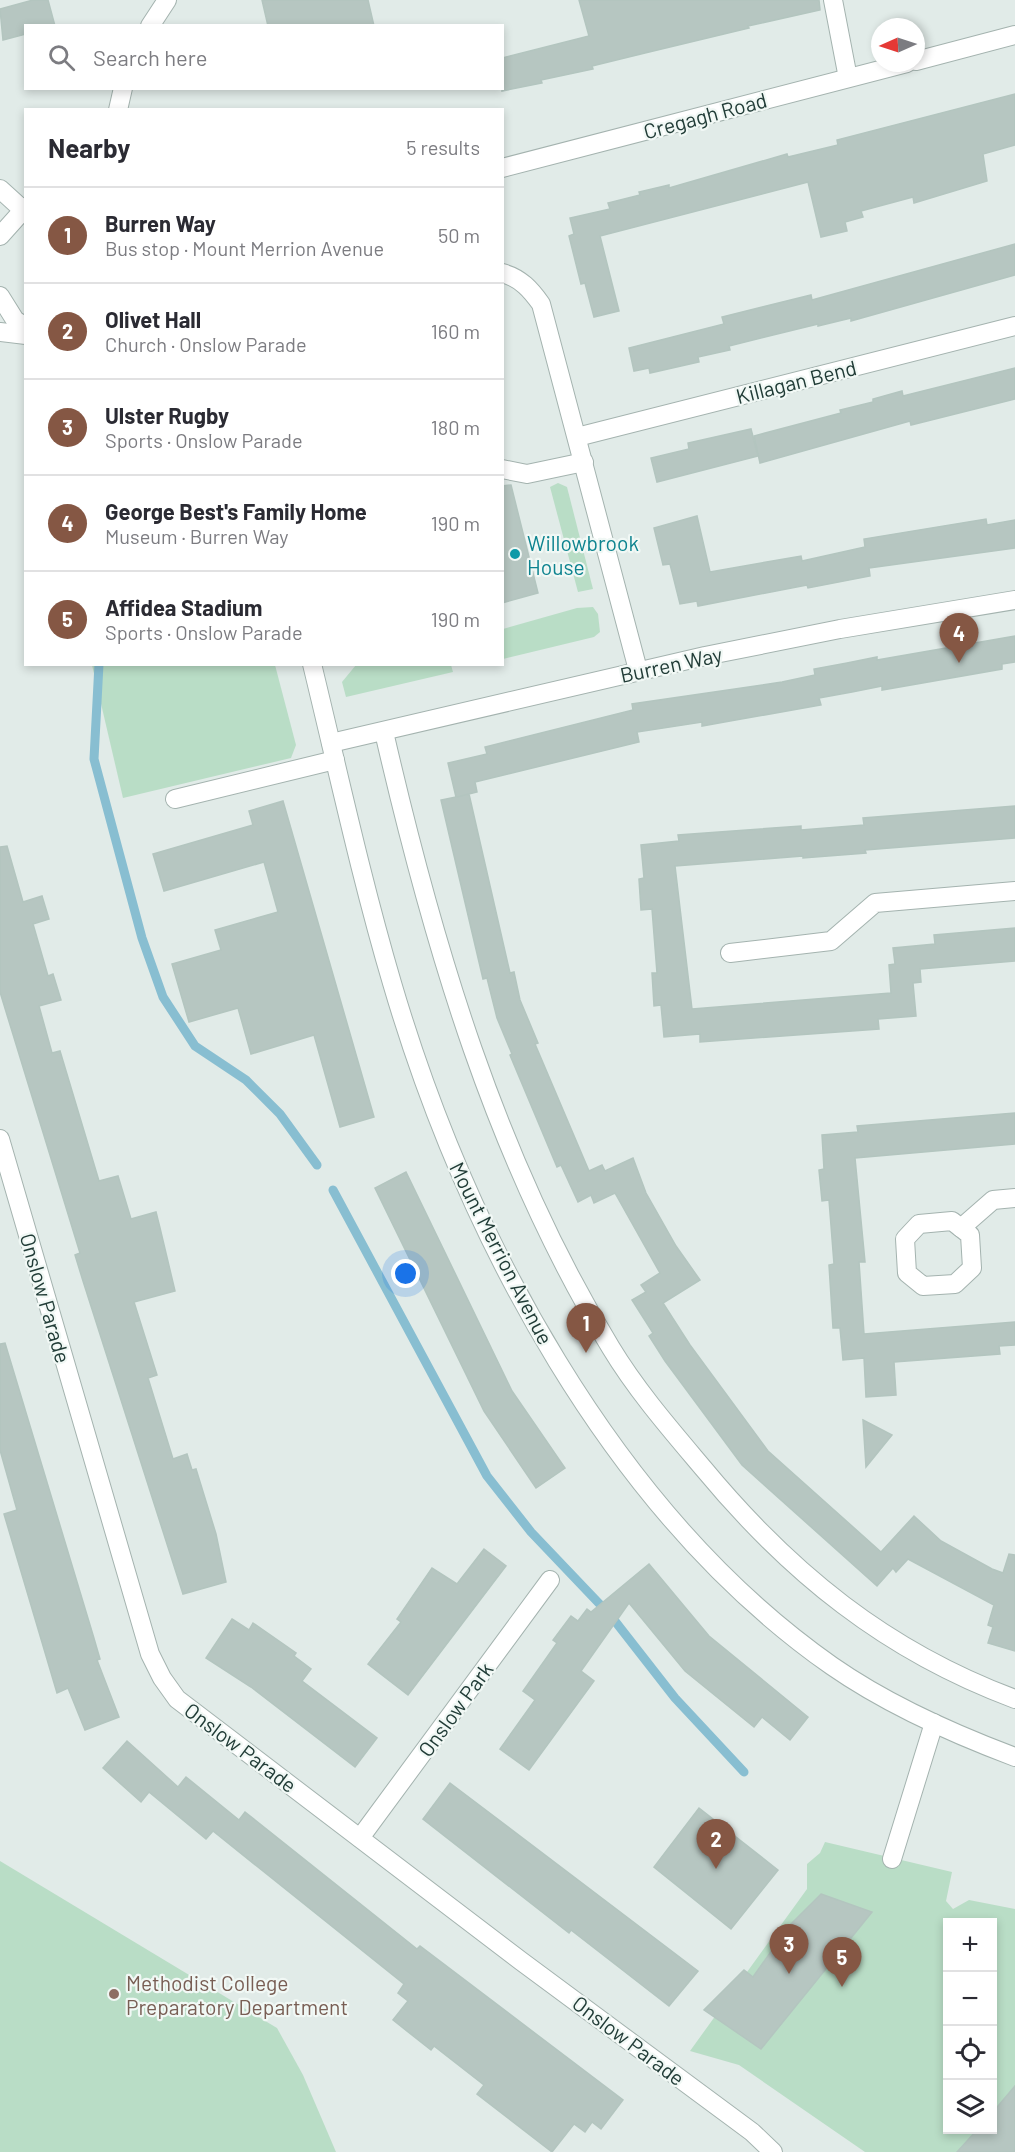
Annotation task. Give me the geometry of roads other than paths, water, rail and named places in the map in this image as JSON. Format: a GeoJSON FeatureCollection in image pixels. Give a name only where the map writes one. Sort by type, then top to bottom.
{"type":"FeatureCollection","features":[{"type":"Feature","properties":{"kind":"street"},"geometry":{"type":"LineString","coordinates":[[151,24],[167,0]]}},
{"type":"Feature","properties":{"kind":"street"},"geometry":{"type":"LineString","coordinates":[[833,0],[848,78]]}},
{"type":"Feature","properties":{"kind":"street"},"geometry":{"type":"LineString","coordinates":[[925,59],[1015,35]]}},
{"type":"Feature","properties":{"kind":"street","name":"Cregagh Road"},"geometry":{"type":"LineString","coordinates":[[504,167],[872,72]]}},
{"type":"Feature","properties":{"kind":"street"},"geometry":{"type":"LineString","coordinates":[[118,108],[123,90]]}},
{"type":"Feature","properties":{"kind":"street"},"geometry":{"type":"LineString","coordinates":[[0,189],[24,208],[0,236]]}},
{"type":"Feature","properties":{"kind":"street"},"geometry":{"type":"LineString","coordinates":[[504,274],[512,276],[529,288],[541,304],[638,670]]}},
{"type":"Feature","properties":{"kind":"street"},"geometry":{"type":"LineString","coordinates":[[0,296],[15,320],[24,326]]}},
{"type":"Feature","properties":{"kind":"street","name":"Killagan Bend"},"geometry":{"type":"LineString","coordinates":[[577,437],[1015,326]]}},
{"type":"Feature","properties":{"kind":"street"},"geometry":{"type":"LineString","coordinates":[[0,332],[24,335]]}},
{"type":"Feature","properties":{"kind":"street"},"geometry":{"type":"LineString","coordinates":[[504,469],[527,474],[584,462]]}},
{"type":"Feature","properties":{"kind":"street","name":"Burren Way"},"geometry":{"type":"LineString","coordinates":[[333,751],[384,732],[638,670],[840,629],[1015,600]]}},
{"type":"Feature","properties":{"kind":"street","name":"Mount Merrion Avenue"},"geometry":{"type":"LineString","coordinates":[[312,666],[392,984],[454,1161],[515,1285],[573,1387],[620,1455],[665,1512],[758,1606],[832,1666],[934,1723],[1015,1757]]}},
{"type":"Feature","properties":{"kind":"street"},"geometry":{"type":"LineString","coordinates":[[384,732],[410,847],[440,954],[486,1086],[536,1207],[611,1349],[671,1431],[739,1511],[792,1565],[840,1604],[903,1646],[982,1686],[1015,1699]]}},
{"type":"Feature","properties":{"kind":"street"},"geometry":{"type":"LineString","coordinates":[[175,800],[333,751]]}},
{"type":"Feature","properties":{"kind":"street"},"geometry":{"type":"LineString","coordinates":[[730,953],[831,941],[875,903],[1015,891]]}},
{"type":"Feature","properties":{"kind":"street","name":"Onslow Parade"},"geometry":{"type":"LineString","coordinates":[[0,1139],[143,1631],[162,1678],[177,1699],[752,2132],[774,2152]]}},
{"type":"Feature","properties":{"kind":"street"},"geometry":{"type":"LineString","coordinates":[[961,1228],[993,1200],[1015,1198]]}},
{"type":"Feature","properties":{"kind":"street","name":"Onslow Park"},"geometry":{"type":"LineString","coordinates":[[360,1838],[550,1580]]}},
{"type":"Feature","properties":{"kind":"street"},"geometry":{"type":"LineString","coordinates":[[892,1859],[934,1723]]}},
{"type":"Feature","properties":{"kind":"waterway"},"geometry":{"type":"LineString","coordinates":[[99,666],[94,759],[142,938],[163,997],[195,1046],[246,1080],[280,1114],[317,1165]]}},
{"type":"Feature","properties":{"kind":"waterway"},"geometry":{"type":"LineString","coordinates":[[333,1190],[487,1476],[531,1532],[611,1616],[675,1698],[744,1772]]}},
{"type":"Feature","properties":{"kind":"place","name":"Willowbrook House"},"geometry":{"type":"Point","coordinates":[515,554]}},
{"type":"Feature","properties":{"kind":"place","name":"George Best's Family Home"},"geometry":{"type":"Point","coordinates":[959,663]}},
{"type":"Feature","properties":{"kind":"place","name":"Burren Way"},"geometry":{"type":"Point","coordinates":[586,1353]}},
{"type":"Feature","properties":{"kind":"place","name":"Olivet Hall"},"geometry":{"type":"Point","coordinates":[716,1869]}},
{"type":"Feature","properties":{"kind":"place","name":"Ulster Rugby"},"geometry":{"type":"Point","coordinates":[789,1974]}},
{"type":"Feature","properties":{"kind":"place","name":"Affidea Stadium"},"geometry":{"type":"Point","coordinates":[842,1987]}},
{"type":"Feature","properties":{"kind":"place","name":"Methodist College Preparatory Department"},"geometry":{"type":"Point","coordinates":[114,1994]}}]}
